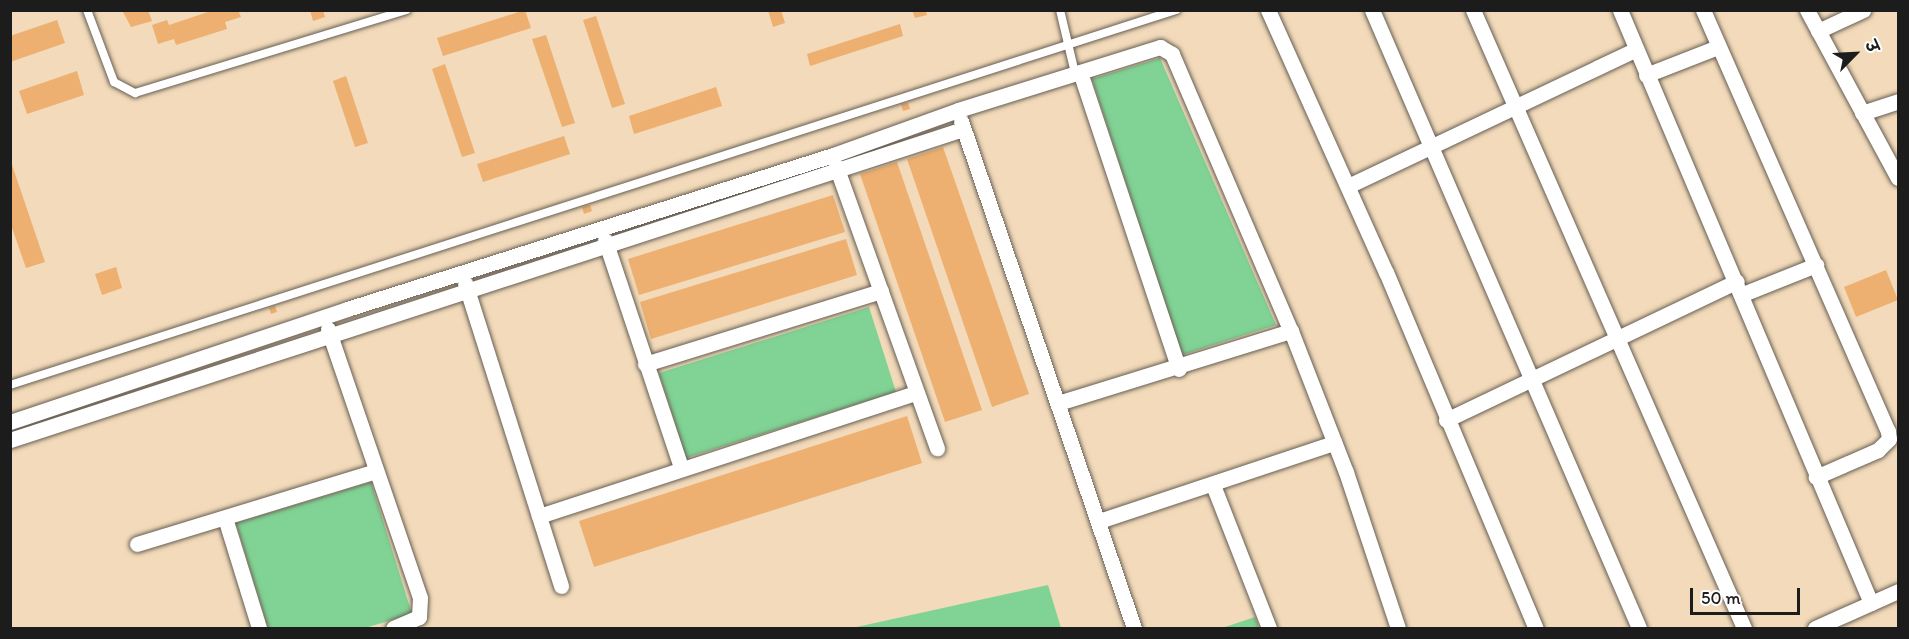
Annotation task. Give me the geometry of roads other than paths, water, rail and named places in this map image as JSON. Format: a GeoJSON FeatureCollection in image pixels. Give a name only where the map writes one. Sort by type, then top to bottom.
{"type":"FeatureCollection","features":[{"type":"Feature","properties":{"kind":"street"},"geometry":{"type":"LineString","coordinates":[[1268,10],[1348,186],[1536,628]]}},
{"type":"Feature","properties":{"kind":"street"},"geometry":{"type":"LineString","coordinates":[[1372,10],[1639,628]]}},
{"type":"Feature","properties":{"kind":"street"},"geometry":{"type":"LineString","coordinates":[[1473,10],[1614,339],[1744,628]]}},
{"type":"Feature","properties":{"kind":"street"},"geometry":{"type":"LineString","coordinates":[[1620,10],[1646,75],[1740,287],[1816,477],[1871,603]]}},
{"type":"Feature","properties":{"kind":"street"},"geometry":{"type":"LineString","coordinates":[[1703,10],[1816,265],[1889,439],[1878,450],[1816,477]]}},
{"type":"Feature","properties":{"kind":"street"},"geometry":{"type":"LineString","coordinates":[[1807,10],[1899,178]]}},
{"type":"Feature","properties":{"kind":"street"},"geometry":{"type":"LineString","coordinates":[[1818,31],[1863,10]]}},
{"type":"Feature","properties":{"kind":"street"},"geometry":{"type":"LineString","coordinates":[[10,422],[324,317],[833,155],[958,110],[1160,47],[1169,51],[1291,331],[1334,443],[1398,628]]}},
{"type":"Feature","properties":{"kind":"street"},"geometry":{"type":"LineString","coordinates":[[1646,75],[1718,47]]}},
{"type":"Feature","properties":{"kind":"street"},"geometry":{"type":"LineString","coordinates":[[1348,186],[1431,144],[1636,49]]}},
{"type":"Feature","properties":{"kind":"street"},"geometry":{"type":"LineString","coordinates":[[1078,73],[1179,369]]}},
{"type":"Feature","properties":{"kind":"street"},"geometry":{"type":"LineString","coordinates":[[1862,113],[1899,101]]}},
{"type":"Feature","properties":{"kind":"street"},"geometry":{"type":"LineString","coordinates":[[958,110],[1134,628]]}},
{"type":"Feature","properties":{"kind":"street"},"geometry":{"type":"LineString","coordinates":[[10,440],[838,173],[963,129]]}},
{"type":"Feature","properties":{"kind":"street"},"geometry":{"type":"LineString","coordinates":[[833,155],[915,393],[937,448]]}},
{"type":"Feature","properties":{"kind":"street"},"geometry":{"type":"LineString","coordinates":[[602,229],[681,467]]}},
{"type":"Feature","properties":{"kind":"street"},"geometry":{"type":"LineString","coordinates":[[1446,420],[1614,339],[1740,287],[1816,265]]}},
{"type":"Feature","properties":{"kind":"street"},"geometry":{"type":"LineString","coordinates":[[461,273],[561,586]]}},
{"type":"Feature","properties":{"kind":"street"},"geometry":{"type":"LineString","coordinates":[[645,364],[881,291]]}},
{"type":"Feature","properties":{"kind":"street"},"geometry":{"type":"LineString","coordinates":[[324,317],[421,604],[421,613],[414,621],[393,628]]}},
{"type":"Feature","properties":{"kind":"street"},"geometry":{"type":"LineString","coordinates":[[1058,403],[1179,369],[1291,331]]}},
{"type":"Feature","properties":{"kind":"street"},"geometry":{"type":"LineString","coordinates":[[539,516],[681,467],[915,393]]}},
{"type":"Feature","properties":{"kind":"street"},"geometry":{"type":"LineString","coordinates":[[1099,521],[1334,443]]}},
{"type":"Feature","properties":{"kind":"street"},"geometry":{"type":"LineString","coordinates":[[137,544],[376,471]]}},
{"type":"Feature","properties":{"kind":"street"},"geometry":{"type":"LineString","coordinates":[[1213,485],[1269,628]]}},
{"type":"Feature","properties":{"kind":"street"},"geometry":{"type":"LineString","coordinates":[[225,518],[259,628]]}},
{"type":"Feature","properties":{"kind":"street"},"geometry":{"type":"LineString","coordinates":[[1815,628],[1899,591]]}},
{"type":"Feature","properties":{"kind":"lane"},"geometry":{"type":"LineString","coordinates":[[87,10],[114,82],[135,93],[402,11]]}},
{"type":"Feature","properties":{"kind":"lane"},"geometry":{"type":"LineString","coordinates":[[1060,10],[1078,73]]}},
{"type":"Feature","properties":{"kind":"lane"},"geometry":{"type":"LineString","coordinates":[[10,385],[1176,10]]}}]}
